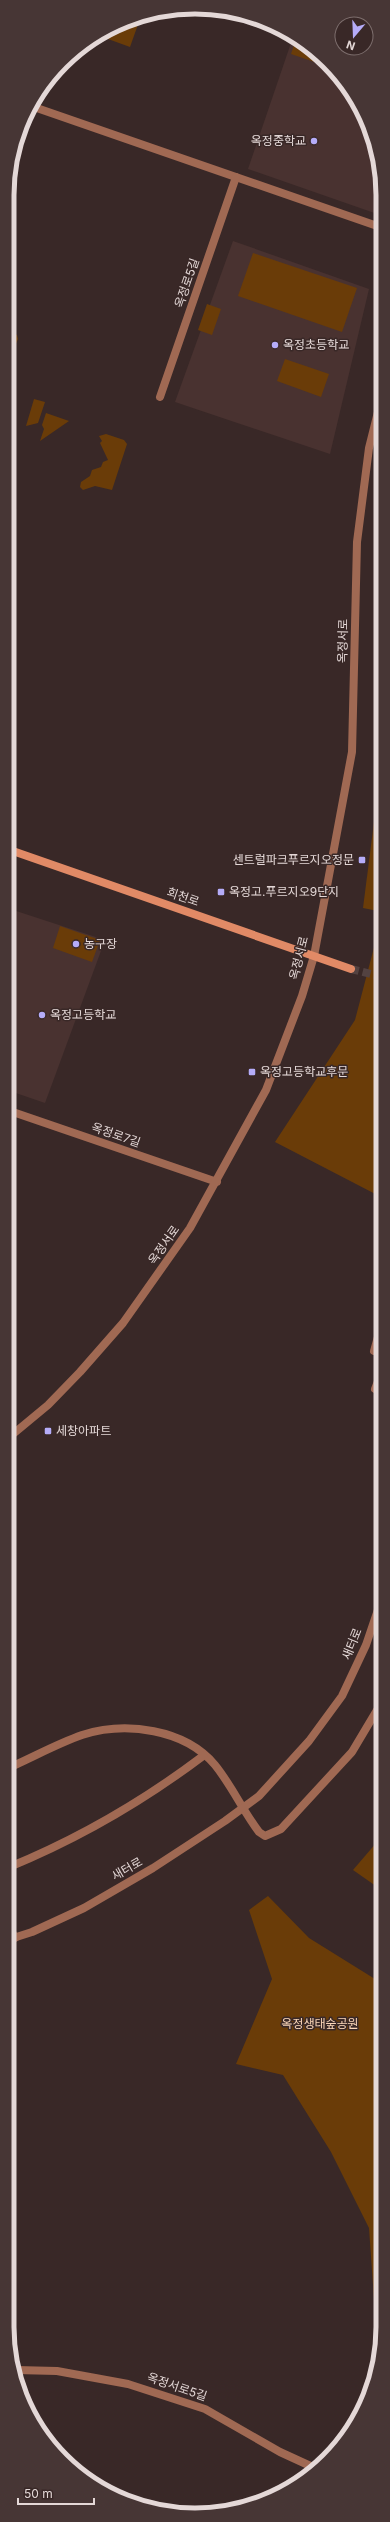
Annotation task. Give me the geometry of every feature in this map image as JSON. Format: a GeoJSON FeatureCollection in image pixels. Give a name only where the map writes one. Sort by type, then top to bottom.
{"type":"FeatureCollection","features":[{"type":"Feature","properties":{"kind":"main road","name":"회천로"},"geometry":{"type":"LineString","coordinates":[[14,851],[351,969]]}},
{"type":"Feature","properties":{"kind":"street"},"geometry":{"type":"LineString","coordinates":[[36,108],[376,226]]}},
{"type":"Feature","properties":{"kind":"street","name":"옥정로5길"},"geometry":{"type":"LineString","coordinates":[[160,397],[236,177]]}},
{"type":"Feature","properties":{"kind":"street","name":"옥정서로"},"geometry":{"type":"LineString","coordinates":[[14,1432],[48,1405],[123,1323],[190,1228],[217,1182],[266,1090],[300,1002],[314,956],[352,752],[357,542],[369,448],[376,420]]}},
{"type":"Feature","properties":{"kind":"street","name":"옥정로7길"},"geometry":{"type":"LineString","coordinates":[[14,1112],[217,1182]]}},
{"type":"Feature","properties":{"kind":"street","name":"새터로"},"geometry":{"type":"LineString","coordinates":[[14,1938],[91,1904],[153,1868],[259,1796],[309,1741],[342,1696],[366,1646],[376,1616]]}},
{"type":"Feature","properties":{"kind":"street"},"geometry":{"type":"LineString","coordinates":[[14,1765],[84,1735],[119,1728],[170,1736],[189,1744],[215,1765],[256,1828],[265,1836],[281,1829],[352,1752],[376,1712]]}},
{"type":"Feature","properties":{"kind":"street"},"geometry":{"type":"LineString","coordinates":[[14,1865],[58,1847],[155,1792],[203,1756]]}},
{"type":"Feature","properties":{"kind":"street","name":"옥정서로5길"},"geometry":{"type":"LineString","coordinates":[[19,2370],[57,2371],[128,2384],[191,2404],[205,2409],[280,2452],[311,2466]]}},
{"type":"Feature","properties":{"kind":"shaded area","name":"옥정중학교"},"geometry":{"type":"Polygon","coordinates":[[[291,42],[305,51],[323,67],[339,85],[357,115],[373,160],[376,183],[376,214],[248,169],[291,42]]]}},
{"type":"Feature","properties":{"kind":"shaded area","name":"옥정초등학교"},"geometry":{"type":"Polygon","coordinates":[[[233,241],[369,289],[330,454],[175,402],[233,241]]]}},
{"type":"Feature","properties":{"kind":"shaded area","name":"옥정고등학교"},"geometry":{"type":"Polygon","coordinates":[[[14,910],[105,940],[45,1103],[14,1092],[14,910]]]}},
{"type":"Feature","properties":{"kind":"green space"},"geometry":{"type":"Polygon","coordinates":[[[138,24],[130,47],[108,39],[107,37],[138,24]]]}},
{"type":"Feature","properties":{"kind":"green space"},"geometry":{"type":"Polygon","coordinates":[[[294,44],[319,64],[291,54],[294,44]]]}},
{"type":"Feature","properties":{"kind":"green space"},"geometry":{"type":"Polygon","coordinates":[[[253,253],[357,288],[342,332],[238,296],[253,253]]]}},
{"type":"Feature","properties":{"kind":"green space"},"geometry":{"type":"Polygon","coordinates":[[[207,304],[221,309],[212,335],[198,330],[207,304]]]}},
{"type":"Feature","properties":{"kind":"green space"},"geometry":{"type":"Polygon","coordinates":[[[14,334],[17,335],[18,339],[14,348],[14,334]]]}},
{"type":"Feature","properties":{"kind":"green space"},"geometry":{"type":"Polygon","coordinates":[[[285,359],[329,374],[321,397],[277,381],[285,359]]]}},
{"type":"Feature","properties":{"kind":"green space"},"geometry":{"type":"Polygon","coordinates":[[[34,399],[45,402],[38,423],[26,426],[34,399]]]}},
{"type":"Feature","properties":{"kind":"green space"},"geometry":{"type":"Polygon","coordinates":[[[46,413],[69,421],[40,441],[44,429],[42,425],[46,413]]]}},
{"type":"Feature","properties":{"kind":"green space"},"geometry":{"type":"Polygon","coordinates":[[[106,434],[124,440],[127,444],[112,490],[95,486],[83,490],[80,487],[81,482],[90,476],[92,470],[101,467],[103,462],[108,460],[100,443],[102,441],[99,436],[106,434]]]}},
{"type":"Feature","properties":{"kind":"green space"},"geometry":{"type":"Polygon","coordinates":[[[376,807],[376,911],[363,908],[376,807]]]}},
{"type":"Feature","properties":{"kind":"green space","name":"농구장"},"geometry":{"type":"Polygon","coordinates":[[[60,926],[100,940],[92,962],[53,948],[60,926]]]}},
{"type":"Feature","properties":{"kind":"green space"},"geometry":{"type":"Polygon","coordinates":[[[376,940],[376,1194],[275,1142],[355,1020],[376,940]]]}},
{"type":"Feature","properties":{"kind":"green space"},"geometry":{"type":"Polygon","coordinates":[[[376,1843],[376,1886],[353,1870],[376,1843]]]}},
{"type":"Feature","properties":{"kind":"green space","name":"옥정생태숲공원"},"geometry":{"type":"Polygon","coordinates":[[[268,1896],[309,1938],[376,1980],[376,2328],[369,2228],[331,2152],[283,2075],[236,2064],[272,1979],[249,1910],[268,1896]]]}},
{"type":"Feature","properties":{"kind":"tunnel"},"geometry":{"type":"LineString","coordinates":[[351,969],[376,975]]}},
{"type":"Feature","properties":{"kind":"place","name":"옥정중학교"},"geometry":{"type":"Point","coordinates":[314,141]}},
{"type":"Feature","properties":{"kind":"place","name":"옥정초등학교"},"geometry":{"type":"Point","coordinates":[275,345]}},
{"type":"Feature","properties":{"kind":"place","name":"센트럴파크푸르지오정문"},"geometry":{"type":"Point","coordinates":[362,860]}},
{"type":"Feature","properties":{"kind":"place","name":"옥정고.푸르지오9단지"},"geometry":{"type":"Point","coordinates":[221,892]}},
{"type":"Feature","properties":{"kind":"place","name":"농구장"},"geometry":{"type":"Point","coordinates":[76,944]}},
{"type":"Feature","properties":{"kind":"place","name":"옥정고등학교"},"geometry":{"type":"Point","coordinates":[42,1015]}},
{"type":"Feature","properties":{"kind":"place","name":"옥정고등학교후문"},"geometry":{"type":"Point","coordinates":[252,1072]}},
{"type":"Feature","properties":{"kind":"place","name":"세창아파트"},"geometry":{"type":"Point","coordinates":[48,1431]}}]}
